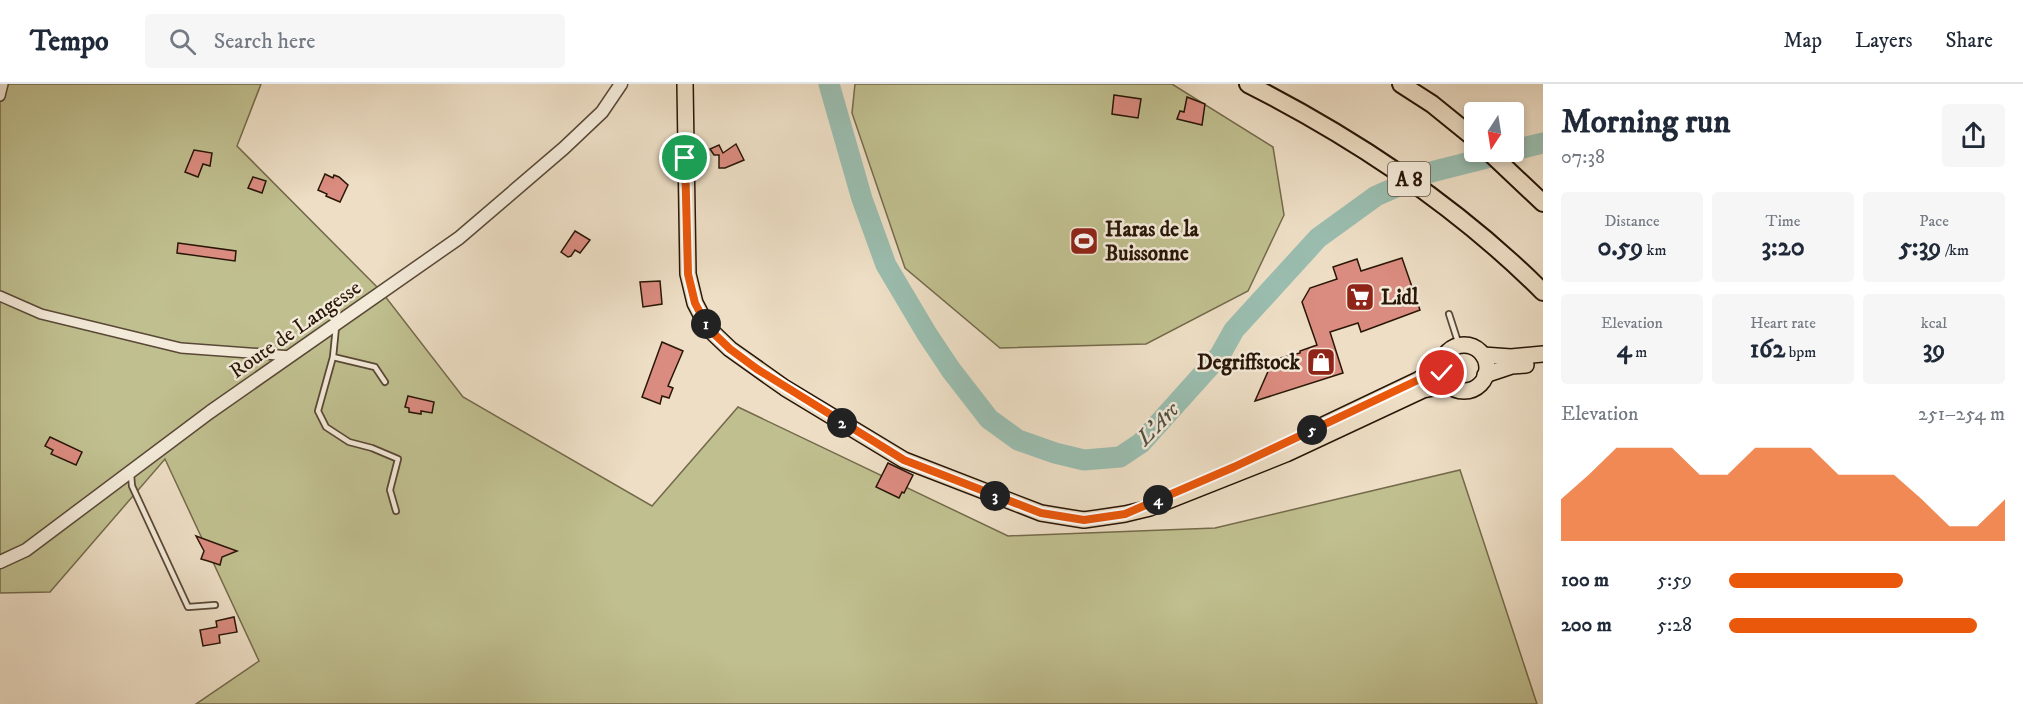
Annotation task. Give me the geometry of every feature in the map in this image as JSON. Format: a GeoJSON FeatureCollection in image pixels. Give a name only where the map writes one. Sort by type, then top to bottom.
{"type":"FeatureCollection","features":[{"type":"Feature","properties":{"kind":"highway","name":"A 8"},"geometry":{"type":"LineString","coordinates":[[1248,84],[1344,137],[1397,170],[1437,199],[1543,292]]}},
{"type":"Feature","properties":{"kind":"highway"},"geometry":{"type":"LineString","coordinates":[[1401,84],[1432,104],[1464,130]]}},
{"type":"Feature","properties":{"kind":"highway"},"geometry":{"type":"LineString","coordinates":[[1500,162],[1543,203]]}},
{"type":"Feature","properties":{"kind":"main road"},"geometry":{"type":"LineString","coordinates":[[685,84],[688,274],[695,303],[708,328],[730,349],[757,369],[904,460],[1041,513],[1084,520],[1101,518],[1150,508],[1286,454],[1423,390],[1449,385]]}},
{"type":"Feature","properties":{"kind":"main road"},"geometry":{"type":"LineString","coordinates":[[1459,345],[1472,346],[1483,355],[1486,361],[1485,375],[1477,387],[1470,390],[1449,385],[1441,366],[1447,353],[1459,345]]}},
{"type":"Feature","properties":{"kind":"main road"},"geometry":{"type":"LineString","coordinates":[[1483,355],[1511,357],[1543,354]]}},
{"type":"Feature","properties":{"kind":"main road"},"geometry":{"type":"LineString","coordinates":[[1485,375],[1512,366],[1543,363]]}},
{"type":"Feature","properties":{"kind":"main road"},"geometry":{"type":"LineString","coordinates":[[1125,514],[1234,467],[1418,380],[1441,366]]}},
{"type":"Feature","properties":{"kind":"street"},"geometry":{"type":"LineString","coordinates":[[0,96],[3,84]]}},
{"type":"Feature","properties":{"kind":"street","name":"Route de Langesse"},"geometry":{"type":"LineString","coordinates":[[0,562],[26,550],[210,412],[459,238],[564,148],[602,112],[621,84]]}},
{"type":"Feature","properties":{"kind":"street"},"geometry":{"type":"LineString","coordinates":[[0,296],[41,314],[181,348],[291,356]]}},
{"type":"Feature","properties":{"kind":"lane"},"geometry":{"type":"LineString","coordinates":[[1449,314],[1459,345]]}},
{"type":"Feature","properties":{"kind":"lane"},"geometry":{"type":"LineString","coordinates":[[336,324],[333,357],[318,411],[326,427],[349,442],[399,459],[390,490],[396,511]]}},
{"type":"Feature","properties":{"kind":"lane"},"geometry":{"type":"LineString","coordinates":[[333,357],[375,366],[385,382]]}},
{"type":"Feature","properties":{"kind":"lane"},"geometry":{"type":"LineString","coordinates":[[130,472],[132,486],[188,607],[215,605]]}},
{"type":"Feature","properties":{"kind":"shaded area"},"geometry":{"type":"Polygon","coordinates":[[[0,84],[261,84],[237,146],[381,291],[463,397],[652,506],[738,407],[1008,536],[1215,528],[1460,470],[1537,704],[196,704],[259,661],[165,459],[50,592],[0,593],[0,84]]]}},
{"type":"Feature","properties":{"kind":"shaded area","name":"Haras de la Buissonne"},"geometry":{"type":"Polygon","coordinates":[[[855,84],[1172,84],[1273,147],[1284,215],[1248,291],[1146,344],[1000,348],[905,268],[852,113],[855,84]]]}},
{"type":"Feature","properties":{"kind":"building"},"geometry":{"type":"Polygon","coordinates":[[[1114,95],[1141,99],[1138,118],[1112,114],[1114,95]]]}},
{"type":"Feature","properties":{"kind":"building"},"geometry":{"type":"Polygon","coordinates":[[[1187,97],[1205,104],[1202,125],[1177,119],[1180,111],[1184,112],[1187,97]]]}},
{"type":"Feature","properties":{"kind":"building"},"geometry":{"type":"Polygon","coordinates":[[[736,144],[744,160],[725,168],[719,168],[719,155],[714,155],[710,149],[719,145],[723,153],[736,144]]]}},
{"type":"Feature","properties":{"kind":"building"},"geometry":{"type":"Polygon","coordinates":[[[194,150],[212,153],[210,166],[203,164],[198,177],[185,172],[194,150]]]}},
{"type":"Feature","properties":{"kind":"building"},"geometry":{"type":"Polygon","coordinates":[[[325,174],[333,178],[334,175],[339,177],[348,185],[340,202],[318,190],[325,174]]]}},
{"type":"Feature","properties":{"kind":"building"},"geometry":{"type":"Polygon","coordinates":[[[253,177],[266,181],[262,193],[248,188],[253,177]]]}},
{"type":"Feature","properties":{"kind":"building"},"geometry":{"type":"Polygon","coordinates":[[[575,231],[590,240],[580,253],[575,250],[568,257],[561,252],[575,231]]]}},
{"type":"Feature","properties":{"kind":"building"},"geometry":{"type":"Polygon","coordinates":[[[178,243],[236,251],[235,261],[177,253],[178,243]]]}},
{"type":"Feature","properties":{"kind":"building","name":"Lidl"},"geometry":{"type":"Polygon","coordinates":[[[1402,258],[1420,310],[1361,332],[1358,323],[1330,332],[1343,373],[1255,401],[1273,360],[1300,353],[1300,351],[1317,345],[1302,302],[1310,288],[1337,279],[1333,267],[1357,259],[1361,271],[1402,258]]]}},
{"type":"Feature","properties":{"kind":"building"},"geometry":{"type":"Polygon","coordinates":[[[660,281],[662,304],[643,307],[640,282],[660,281]]]}},
{"type":"Feature","properties":{"kind":"building"},"geometry":{"type":"Polygon","coordinates":[[[662,342],[683,351],[668,386],[673,388],[669,398],[662,396],[660,404],[642,397],[662,342]]]}},
{"type":"Feature","properties":{"kind":"building"},"geometry":{"type":"Polygon","coordinates":[[[408,396],[434,402],[432,413],[409,412],[409,408],[405,407],[408,396]]]}},
{"type":"Feature","properties":{"kind":"building"},"geometry":{"type":"Polygon","coordinates":[[[50,437],[82,452],[76,465],[51,454],[53,450],[45,446],[50,437]]]}},
{"type":"Feature","properties":{"kind":"building"},"geometry":{"type":"Polygon","coordinates":[[[888,463],[913,475],[899,498],[876,487],[888,463]]]}},
{"type":"Feature","properties":{"kind":"building"},"geometry":{"type":"Polygon","coordinates":[[[196,536],[237,551],[222,557],[220,565],[201,559],[204,551],[196,536]]]}},
{"type":"Feature","properties":{"kind":"building"},"geometry":{"type":"Polygon","coordinates":[[[234,617],[237,632],[219,635],[220,643],[203,646],[200,630],[217,627],[216,621],[234,617]]]}},
{"type":"Feature","properties":{"kind":"waterway","name":"L'Arc"},"geometry":{"type":"LineString","coordinates":[[829,84],[862,199],[886,265],[951,370],[989,419],[1018,440],[1084,460],[1120,457],[1141,443],[1220,355],[1234,330],[1318,238],[1376,196],[1431,172],[1470,162]]}},
{"type":"Feature","properties":{"kind":"waterway","name":"L'Arc"},"geometry":{"type":"LineString","coordinates":[[1524,148],[1543,143]]}},
{"type":"Feature","properties":{"kind":"place","name":"Haras de la Buissonne"},"geometry":{"type":"Point","coordinates":[1084,241]}},
{"type":"Feature","properties":{"kind":"place","name":"Lidl"},"geometry":{"type":"Point","coordinates":[1360,297]}},
{"type":"Feature","properties":{"kind":"place","name":"Degriffstock"},"geometry":{"type":"Point","coordinates":[1321,362]}},
{"type":"Feature","properties":{"kind":"route"},"geometry":{"type":"LineString","coordinates":[[685,158],[688,274],[695,303],[708,328],[730,349],[785,388],[904,460],[1041,513],[1084,520],[1125,514],[1234,467],[1418,380],[1441,366],[1442,373]]}}]}
